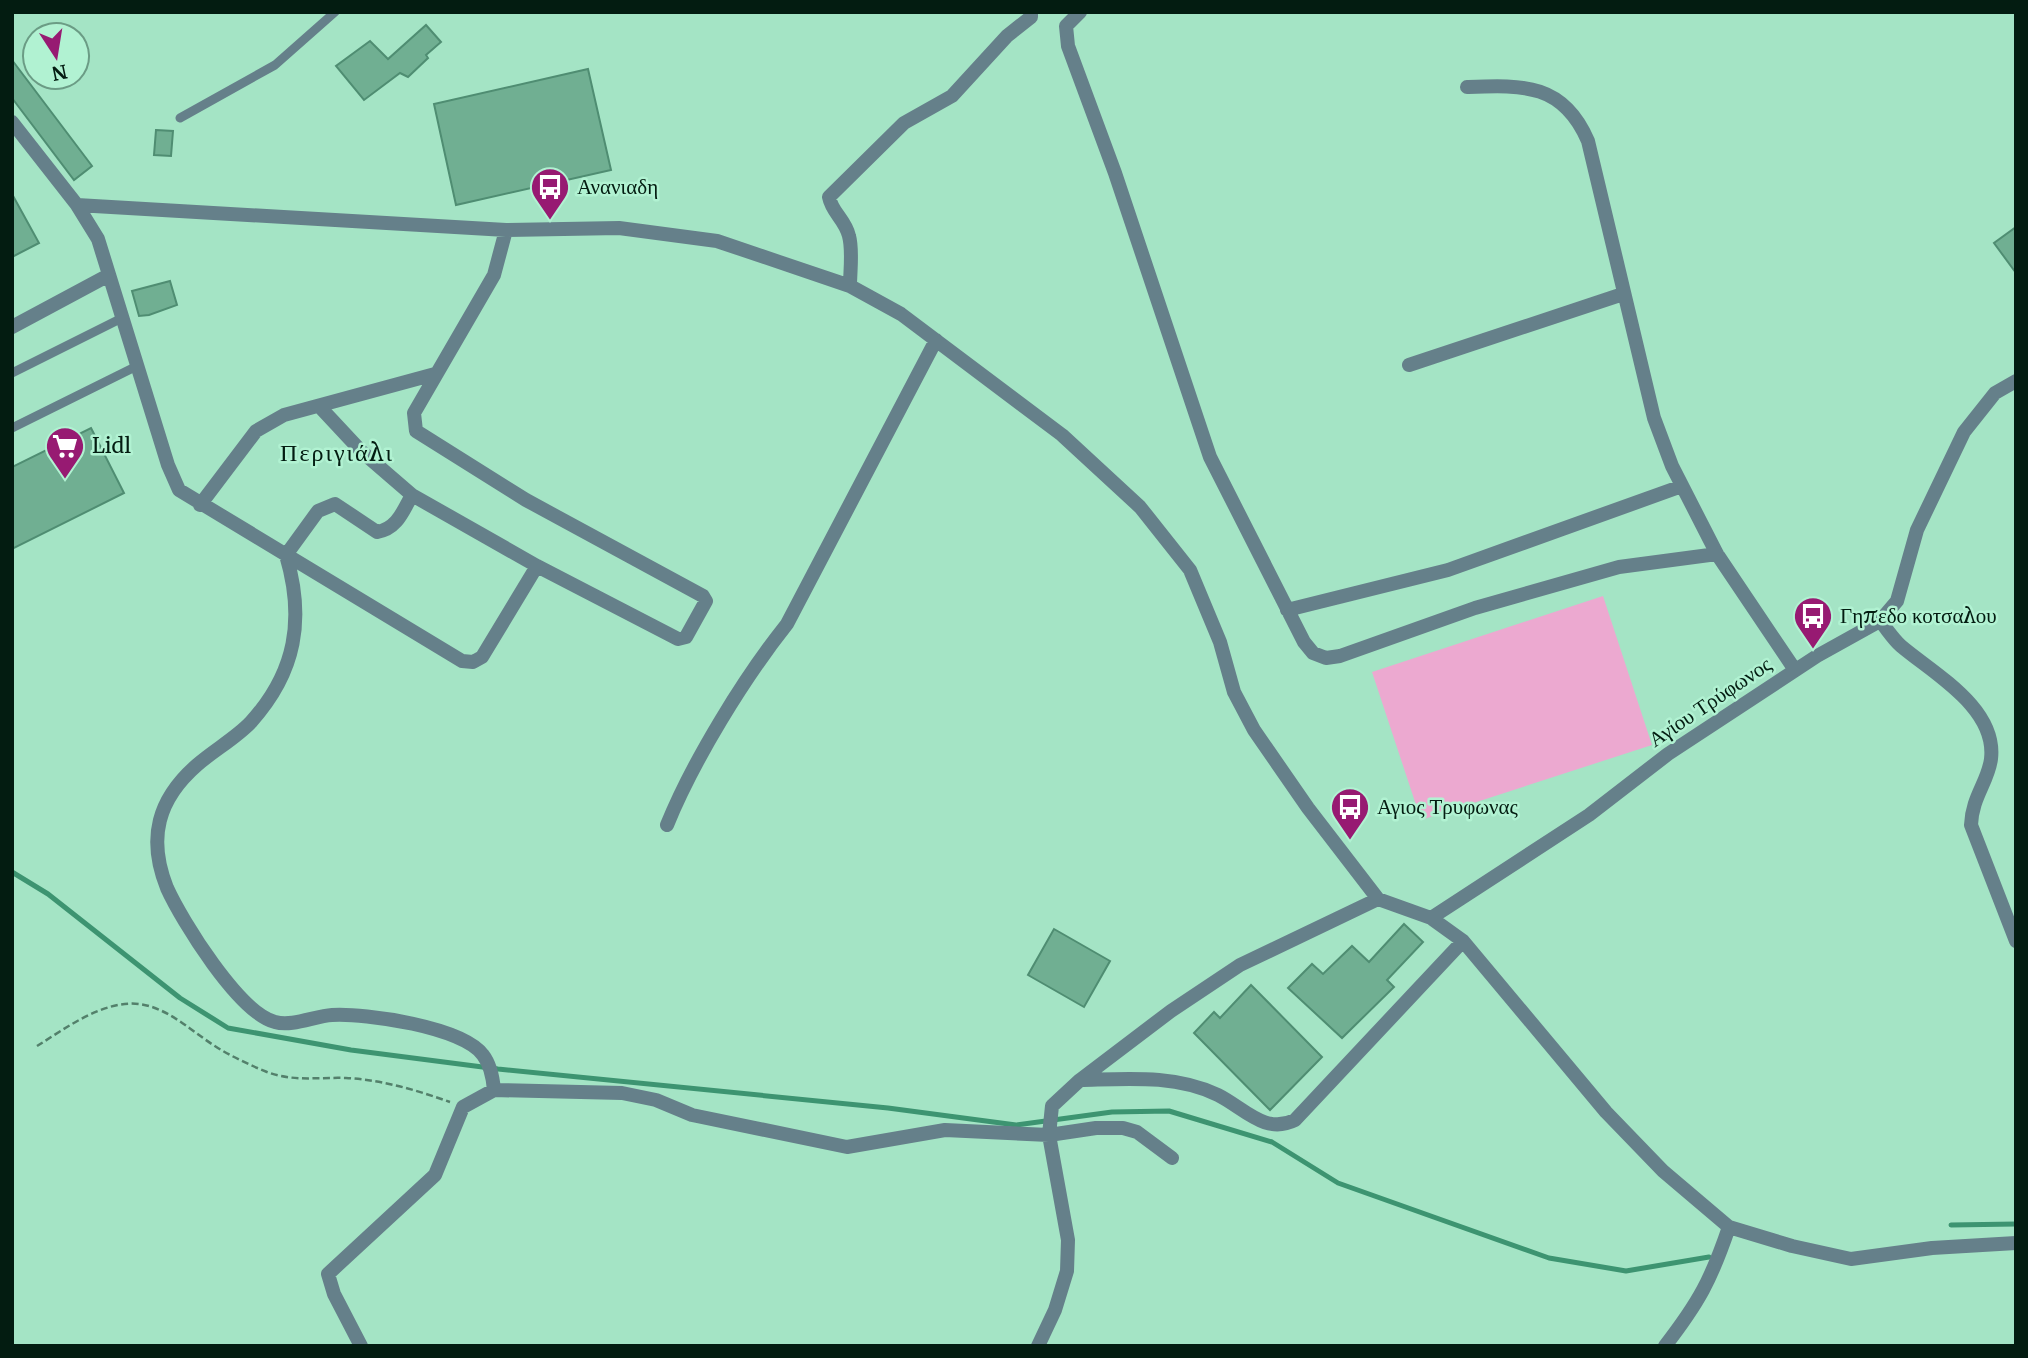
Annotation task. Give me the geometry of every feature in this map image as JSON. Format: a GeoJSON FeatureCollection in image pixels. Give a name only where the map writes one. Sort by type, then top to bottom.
{"type":"FeatureCollection","features":[{"type":"Feature","properties":{"kind":"street"},"geometry":{"type":"LineString","coordinates":[[850,286],[850,237],[843,221],[832,210],[830,197],[904,123],[952,96],[1007,36],[1031,17],[1031,12]]}},
{"type":"Feature","properties":{"kind":"street"},"geometry":{"type":"LineString","coordinates":[[1080,12],[1066,26],[1068,46],[1115,173],[1209,457],[1287,610],[1313,653],[1326,658],[1340,656],[1475,608],[1619,567],[1717,554]]}},
{"type":"Feature","properties":{"kind":"street"},"geometry":{"type":"LineString","coordinates":[[1467,87],[1512,85],[1555,97],[1577,117],[1588,141],[1654,418],[1682,486],[1717,554],[1795,670]]}},
{"type":"Feature","properties":{"kind":"street"},"geometry":{"type":"LineString","coordinates":[[12,122],[77,205],[99,239],[137,366],[179,490],[463,661],[473,662],[482,657],[537,566]]}},
{"type":"Feature","properties":{"kind":"street"},"geometry":{"type":"LineString","coordinates":[[77,205],[506,230],[619,228],[717,241],[850,286],[901,314],[1062,435],[1140,507],[1190,570],[1220,642],[1234,692],[1254,730],[1378,899],[1431,918],[1463,941],[1606,1112],[1663,1171],[1730,1227],[1793,1247],[1851,1259],[1932,1248],[2016,1243]]}},
{"type":"Feature","properties":{"kind":"street"},"geometry":{"type":"LineString","coordinates":[[319,406],[361,451],[412,495],[537,566],[678,639],[686,637],[706,601],[426,440],[415,431],[414,413],[494,275],[506,230]]}},
{"type":"Feature","properties":{"kind":"street"},"geometry":{"type":"LineString","coordinates":[[12,327],[109,275]]}},
{"type":"Feature","properties":{"kind":"street"},"geometry":{"type":"LineString","coordinates":[[1409,365],[1623,294]]}},
{"type":"Feature","properties":{"kind":"street"},"geometry":{"type":"LineString","coordinates":[[667,825],[682,789],[702,754],[787,624],[936,341]]}},
{"type":"Feature","properties":{"kind":"street"},"geometry":{"type":"LineString","coordinates":[[200,505],[256,431],[284,415],[435,374]]}},
{"type":"Feature","properties":{"kind":"street","name":"Αγίου Τρύφωνος"},"geometry":{"type":"LineString","coordinates":[[1431,918],[1534,853],[1668,754],[1795,670],[1880,621],[1897,601],[1917,530],[1964,432],[1995,393],[2016,381]]}},
{"type":"Feature","properties":{"kind":"street"},"geometry":{"type":"LineString","coordinates":[[1287,610],[1448,569],[1682,486]]}},
{"type":"Feature","properties":{"kind":"street"},"geometry":{"type":"LineString","coordinates":[[412,495],[393,527],[386,531],[377,532],[335,504],[318,511],[286,555],[295,595],[290,662],[278,687],[250,723],[196,766],[171,792],[160,813],[157,840],[166,886],[200,946],[242,999],[266,1017],[275,1022],[289,1022],[334,1015],[421,1026],[458,1038],[485,1056],[493,1084]]}},
{"type":"Feature","properties":{"kind":"street"},"geometry":{"type":"LineString","coordinates":[[1880,621],[1898,644],[1939,675],[1981,717],[1990,739],[1991,761],[1971,806],[1971,825],[2016,941]]}},
{"type":"Feature","properties":{"kind":"street"},"geometry":{"type":"LineString","coordinates":[[1038,1346],[1055,1310],[1067,1270],[1068,1240],[1049,1129],[1052,1106],[1080,1080],[1171,1011],[1240,965],[1378,899]]}},
{"type":"Feature","properties":{"kind":"street"},"geometry":{"type":"LineString","coordinates":[[1080,1080],[1155,1079],[1178,1083],[1216,1094],[1269,1126],[1283,1126],[1295,1119],[1463,941]]}},
{"type":"Feature","properties":{"kind":"street"},"geometry":{"type":"LineString","coordinates":[[361,1346],[334,1294],[328,1274],[435,1175],[463,1107],[493,1084],[622,1093],[656,1100],[692,1115],[847,1147],[944,1130],[1123,1128],[1138,1132],[1172,1158]]}},
{"type":"Feature","properties":{"kind":"street"},"geometry":{"type":"LineString","coordinates":[[1665,1346],[1696,1305],[1713,1276],[1730,1227]]}},
{"type":"Feature","properties":{"kind":"lane"},"geometry":{"type":"LineString","coordinates":[[180,118],[275,65],[335,12]]}},
{"type":"Feature","properties":{"kind":"lane"},"geometry":{"type":"LineString","coordinates":[[12,373],[122,317]]}},
{"type":"Feature","properties":{"kind":"lane"},"geometry":{"type":"LineString","coordinates":[[12,428],[137,366]]}},
{"type":"Feature","properties":{"kind":"path"},"geometry":{"type":"LineString","coordinates":[[37,1046],[84,1018],[119,1005],[139,1004],[158,1009],[222,1051],[269,1073],[311,1080],[344,1078],[387,1082],[463,1107]]}},
{"type":"Feature","properties":{"kind":"shaded area"},"geometry":{"type":"Polygon","coordinates":[[[1603,596],[1652,745],[1421,820],[1372,672],[1603,596]]]}},
{"type":"Feature","properties":{"kind":"building"},"geometry":{"type":"Polygon","coordinates":[[[426,25],[441,42],[426,55],[428,58],[408,77],[400,73],[364,100],[336,66],[370,41],[388,59],[426,25]]]}},
{"type":"Feature","properties":{"kind":"building"},"geometry":{"type":"Polygon","coordinates":[[[12,60],[21,72],[21,91],[35,91],[92,166],[74,180],[12,98],[12,60]]]}},
{"type":"Feature","properties":{"kind":"building"},"geometry":{"type":"Polygon","coordinates":[[[588,69],[611,170],[456,205],[434,104],[588,69]]]}},
{"type":"Feature","properties":{"kind":"building"},"geometry":{"type":"Polygon","coordinates":[[[156,130],[173,131],[171,156],[154,155],[156,130]]]}},
{"type":"Feature","properties":{"kind":"building"},"geometry":{"type":"Polygon","coordinates":[[[12,194],[39,243],[12,257],[12,194]]]}},
{"type":"Feature","properties":{"kind":"building"},"geometry":{"type":"Polygon","coordinates":[[[2016,227],[2016,273],[1994,243],[2016,227]]]}},
{"type":"Feature","properties":{"kind":"building"},"geometry":{"type":"Polygon","coordinates":[[[170,281],[177,305],[139,316],[132,291],[170,281]]]}},
{"type":"Feature","properties":{"kind":"building","name":"Lidl"},"geometry":{"type":"Polygon","coordinates":[[[91,428],[124,493],[12,549],[12,467],[91,428]]]}},
{"type":"Feature","properties":{"kind":"building"},"geometry":{"type":"Polygon","coordinates":[[[1404,924],[1423,942],[1387,980],[1394,987],[1342,1038],[1288,988],[1312,964],[1323,974],[1352,946],[1369,962],[1404,924]]]}},
{"type":"Feature","properties":{"kind":"building"},"geometry":{"type":"Polygon","coordinates":[[[1054,929],[1110,961],[1084,1007],[1028,975],[1054,929]]]}},
{"type":"Feature","properties":{"kind":"building"},"geometry":{"type":"Polygon","coordinates":[[[1251,985],[1322,1057],[1270,1110],[1194,1033],[1214,1012],[1220,1018],[1251,985]]]}},
{"type":"Feature","properties":{"kind":"waterway"},"geometry":{"type":"LineString","coordinates":[[12,872],[48,894],[180,998],[228,1028],[351,1050],[498,1069],[888,1108],[1016,1125],[1112,1112],[1169,1111],[1272,1142],[1338,1183],[1549,1258],[1626,1271],[1709,1257]]}},
{"type":"Feature","properties":{"kind":"waterway"},"geometry":{"type":"LineString","coordinates":[[1951,1225],[2016,1224]]}},
{"type":"Feature","properties":{"kind":"place","name":"Ανανιαδη"},"geometry":{"type":"Point","coordinates":[550,221]}},
{"type":"Feature","properties":{"kind":"place","name":"Lidl"},"geometry":{"type":"Point","coordinates":[65,480]}},
{"type":"Feature","properties":{"kind":"place","name":"Γηπεδο κοτσαλου"},"geometry":{"type":"Point","coordinates":[1813,650]}},
{"type":"Feature","properties":{"kind":"place","name":"Αγιος Τρυφωνας"},"geometry":{"type":"Point","coordinates":[1350,841]}},
{"type":"Feature","properties":{"kind":"district","name":"Περιγιάλι"},"geometry":{"type":"Point","coordinates":[337,453]}}]}
